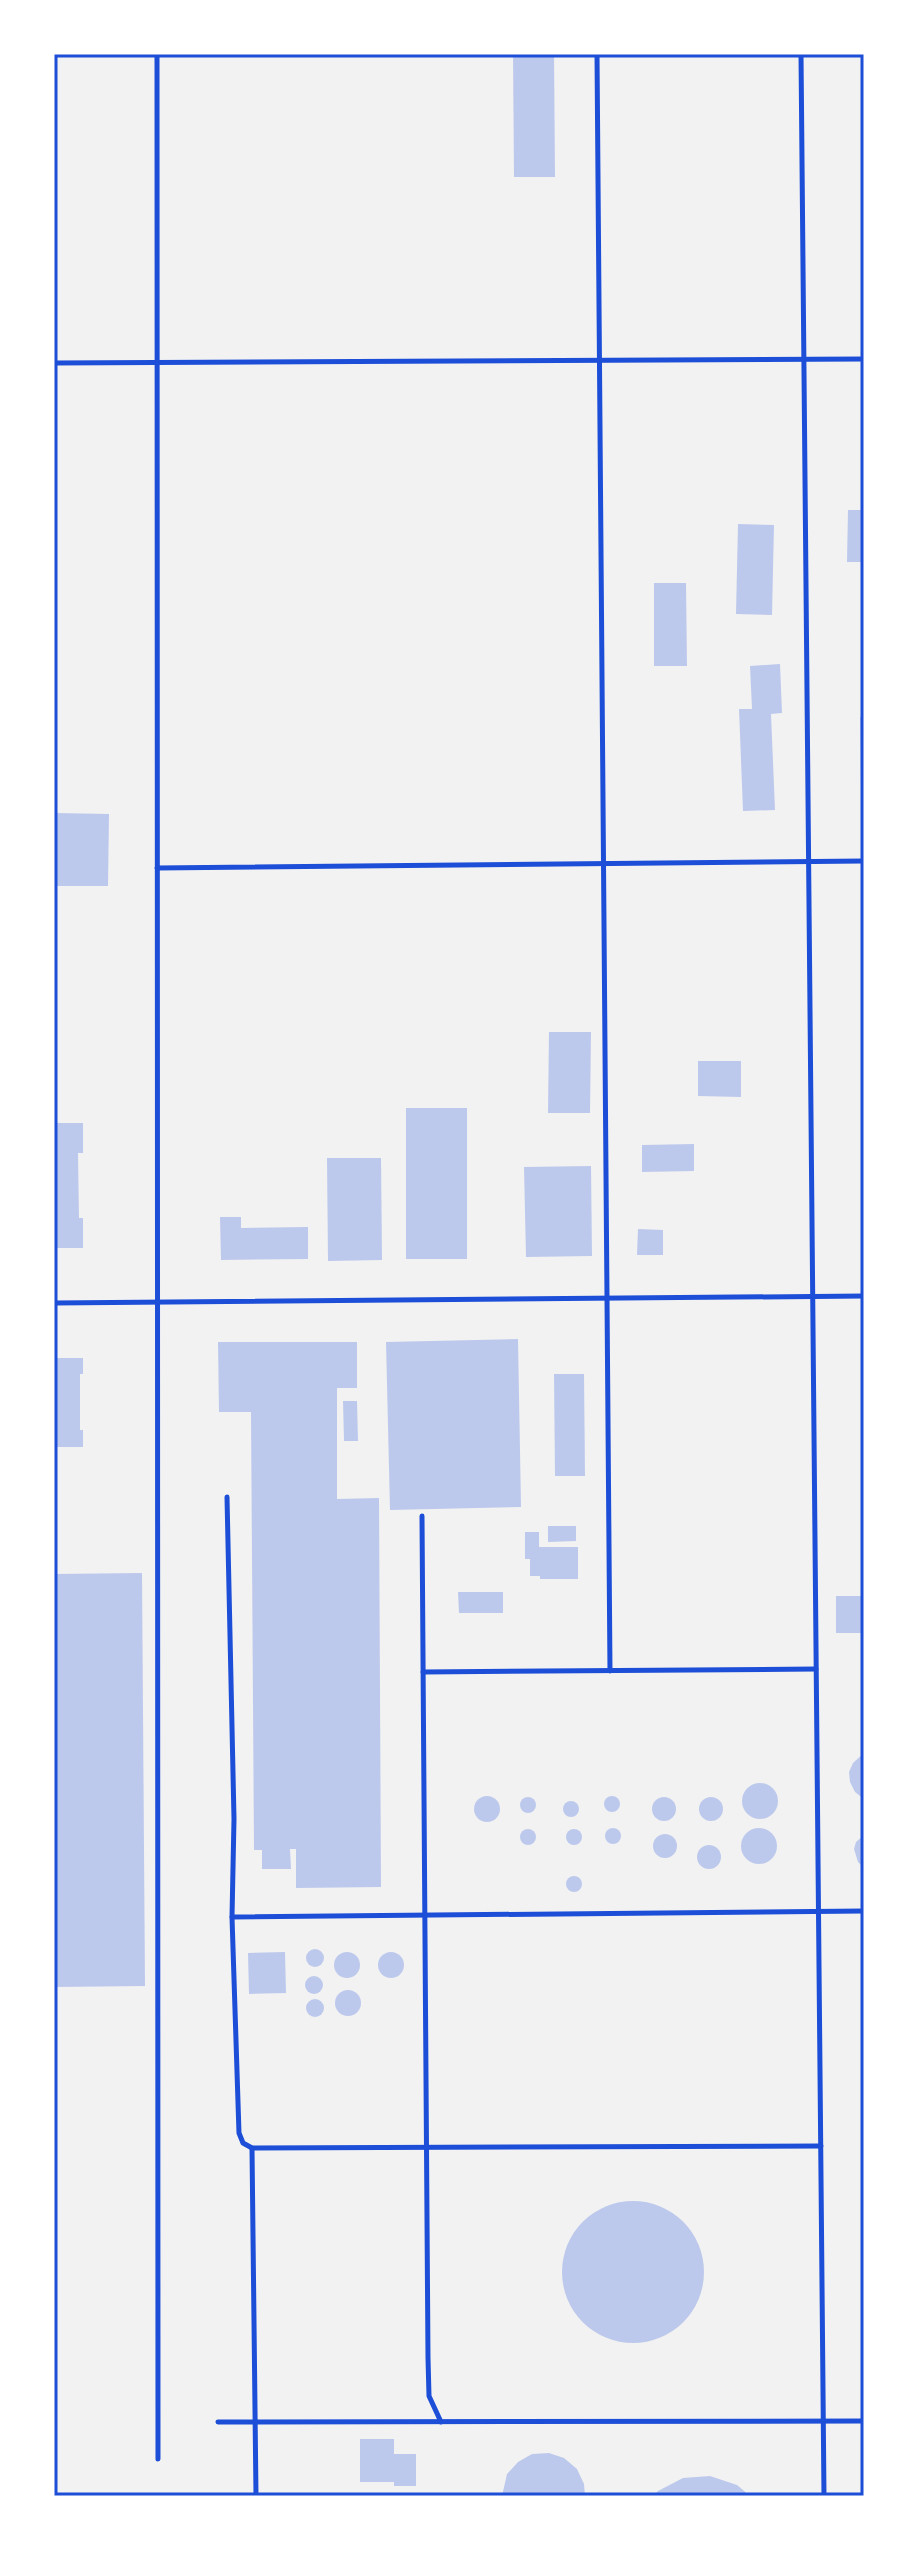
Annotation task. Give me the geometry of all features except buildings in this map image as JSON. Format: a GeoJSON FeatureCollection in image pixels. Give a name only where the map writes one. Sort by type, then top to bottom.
{"type":"FeatureCollection","features":[{"type":"Feature","properties":{"kind":"lane"},"geometry":{"type":"LineString","coordinates":[[157,54],[158,2459]]}},
{"type":"Feature","properties":{"kind":"lane"},"geometry":{"type":"LineString","coordinates":[[597,54],[610,1671]]}},
{"type":"Feature","properties":{"kind":"lane"},"geometry":{"type":"LineString","coordinates":[[801,54],[824,2496]]}},
{"type":"Feature","properties":{"kind":"lane"},"geometry":{"type":"LineString","coordinates":[[54,363],[864,359]]}},
{"type":"Feature","properties":{"kind":"lane"},"geometry":{"type":"LineString","coordinates":[[157,868],[864,861]]}},
{"type":"Feature","properties":{"kind":"lane"},"geometry":{"type":"LineString","coordinates":[[54,1303],[864,1296]]}},
{"type":"Feature","properties":{"kind":"lane"},"geometry":{"type":"LineString","coordinates":[[227,1497],[234,1819],[232,1917],[239,2133],[243,2143],[252,2148],[821,2146]]}},
{"type":"Feature","properties":{"kind":"lane"},"geometry":{"type":"LineString","coordinates":[[422,1516],[429,2396],[441,2422]]}},
{"type":"Feature","properties":{"kind":"lane"},"geometry":{"type":"LineString","coordinates":[[423,1672],[816,1669]]}},
{"type":"Feature","properties":{"kind":"lane"},"geometry":{"type":"LineString","coordinates":[[232,1917],[864,1911]]}},
{"type":"Feature","properties":{"kind":"lane"},"geometry":{"type":"LineString","coordinates":[[252,2148],[256,2496]]}},
{"type":"Feature","properties":{"kind":"lane"},"geometry":{"type":"LineString","coordinates":[[218,2422],[864,2421]]}}]}
